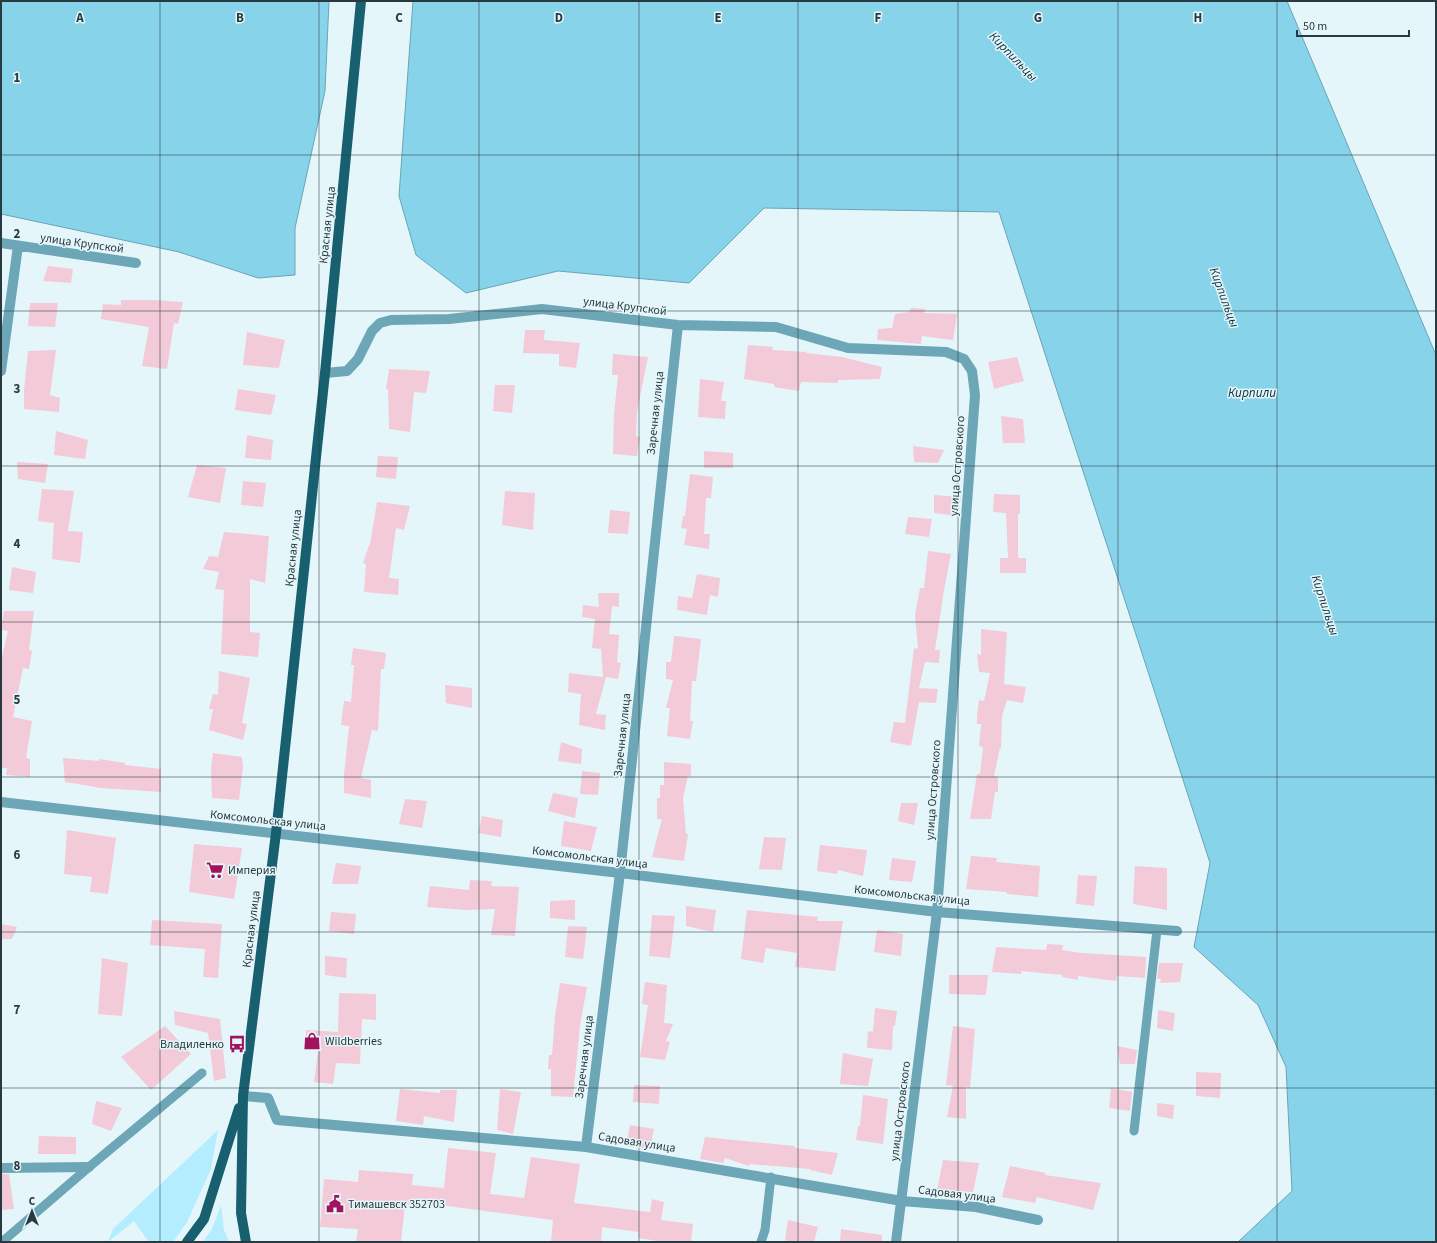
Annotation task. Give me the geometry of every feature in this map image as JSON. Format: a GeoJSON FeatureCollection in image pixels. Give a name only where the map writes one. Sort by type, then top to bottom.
{"type":"FeatureCollection","features":[{"type":"Feature","properties":{"kind":"main road","name":"Красная улица"},"geometry":{"type":"LineString","coordinates":[[243,1096],[276,833],[325,373],[362,1]]}},
{"type":"Feature","properties":{"kind":"main road"},"geometry":{"type":"LineString","coordinates":[[187,1242],[204,1219],[243,1096]]}},
{"type":"Feature","properties":{"kind":"main road"},"geometry":{"type":"LineString","coordinates":[[243,1096],[241,1213],[246,1242]]}},
{"type":"Feature","properties":{"kind":"street","name":"улица Крупской"},"geometry":{"type":"LineString","coordinates":[[1,244],[136,264]]}},
{"type":"Feature","properties":{"kind":"street"},"geometry":{"type":"LineString","coordinates":[[1,371],[18,246]]}},
{"type":"Feature","properties":{"kind":"street","name":"улица Крупской"},"geometry":{"type":"LineString","coordinates":[[325,373],[347,371],[358,359],[372,331],[380,323],[391,320],[449,319],[542,309],[678,325],[776,327],[848,348],[946,352]]}},
{"type":"Feature","properties":{"kind":"street","name":"Заречная улица"},"geometry":{"type":"LineString","coordinates":[[586,1147],[620,873],[678,325]]}},
{"type":"Feature","properties":{"kind":"street","name":"улица Островского"},"geometry":{"type":"LineString","coordinates":[[896,1242],[937,912],[975,395],[972,371],[964,359],[946,352]]}},
{"type":"Feature","properties":{"kind":"street","name":"Комсомольская улица"},"geometry":{"type":"LineString","coordinates":[[1,802],[620,873],[937,912],[1177,932]]}},
{"type":"Feature","properties":{"kind":"street","name":"Садовая улица"},"geometry":{"type":"LineString","coordinates":[[243,1096],[268,1098],[277,1120],[586,1147],[771,1177],[902,1201],[976,1207],[1038,1220]]}},
{"type":"Feature","properties":{"kind":"street"},"geometry":{"type":"LineString","coordinates":[[1,1168],[89,1167]]}},
{"type":"Feature","properties":{"kind":"lane"},"geometry":{"type":"LineString","coordinates":[[1134,1131],[1157,930]]}},
{"type":"Feature","properties":{"kind":"lane"},"geometry":{"type":"LineString","coordinates":[[2,1242],[202,1073]]}},
{"type":"Feature","properties":{"kind":"lane"},"geometry":{"type":"LineString","coordinates":[[761,1242],[765,1230],[771,1177]]}},
{"type":"Feature","properties":{"kind":"shaded area"},"geometry":{"type":"Polygon","coordinates":[[[218,1130],[211,1169],[187,1222],[173,1242],[149,1242],[134,1221],[108,1242],[113,1229],[218,1130]]]}},
{"type":"Feature","properties":{"kind":"shaded area"},"geometry":{"type":"Polygon","coordinates":[[[221,1205],[224,1230],[229,1242],[203,1242],[212,1229],[221,1205]]]}},
{"type":"Feature","properties":{"kind":"water"},"geometry":{"type":"Polygon","coordinates":[[[1,1],[329,1],[325,91],[295,228],[295,275],[258,278],[179,252],[1,214],[1,1]]]}},
{"type":"Feature","properties":{"kind":"water","name":"Кирпили"},"geometry":{"type":"Polygon","coordinates":[[[413,1],[1287,1],[1436,355],[1436,1242],[1238,1242],[1292,1191],[1286,1067],[1258,1005],[1194,947],[1210,863],[999,212],[764,208],[689,283],[558,271],[466,293],[416,255],[399,196],[413,1]]]}},
{"type":"Feature","properties":{"kind":"building"},"geometry":{"type":"Polygon","coordinates":[[[48,266],[73,269],[71,283],[43,281],[48,266]]]}},
{"type":"Feature","properties":{"kind":"building"},"geometry":{"type":"Polygon","coordinates":[[[121,300],[183,302],[178,324],[174,323],[167,369],[142,366],[149,327],[101,319],[103,304],[121,305],[121,300]]]}},
{"type":"Feature","properties":{"kind":"building"},"geometry":{"type":"Polygon","coordinates":[[[30,303],[58,303],[55,327],[28,326],[30,303]]]}},
{"type":"Feature","properties":{"kind":"building"},"geometry":{"type":"Polygon","coordinates":[[[911,308],[925,309],[924,313],[957,314],[953,340],[922,336],[921,344],[877,340],[878,329],[892,328],[895,314],[909,312],[911,308]]]}},
{"type":"Feature","properties":{"kind":"building"},"geometry":{"type":"Polygon","coordinates":[[[525,330],[545,330],[544,340],[580,343],[576,368],[559,366],[559,354],[523,353],[525,330]]]}},
{"type":"Feature","properties":{"kind":"building"},"geometry":{"type":"Polygon","coordinates":[[[247,332],[285,340],[279,368],[243,365],[247,332]]]}},
{"type":"Feature","properties":{"kind":"building"},"geometry":{"type":"Polygon","coordinates":[[[748,345],[773,347],[772,350],[807,352],[806,353],[842,357],[882,367],[880,379],[838,380],[838,383],[801,382],[799,391],[774,387],[774,384],[744,379],[748,345]]]}},
{"type":"Feature","properties":{"kind":"building"},"geometry":{"type":"Polygon","coordinates":[[[56,350],[50,395],[60,398],[59,412],[24,409],[24,390],[28,351],[56,350]]]}},
{"type":"Feature","properties":{"kind":"building"},"geometry":{"type":"Polygon","coordinates":[[[613,354],[648,357],[637,412],[636,436],[640,437],[637,456],[613,454],[614,414],[618,375],[612,375],[613,354]]]}},
{"type":"Feature","properties":{"kind":"building"},"geometry":{"type":"Polygon","coordinates":[[[1017,357],[1024,381],[994,389],[988,362],[1017,357]]]}},
{"type":"Feature","properties":{"kind":"building"},"geometry":{"type":"Polygon","coordinates":[[[389,369],[430,371],[426,393],[414,392],[410,432],[389,429],[388,389],[386,389],[389,369]]]}},
{"type":"Feature","properties":{"kind":"building"},"geometry":{"type":"Polygon","coordinates":[[[700,379],[724,382],[721,401],[726,401],[725,419],[698,417],[700,379]]]}},
{"type":"Feature","properties":{"kind":"building"},"geometry":{"type":"Polygon","coordinates":[[[495,385],[515,385],[512,413],[493,411],[495,385]]]}},
{"type":"Feature","properties":{"kind":"building"},"geometry":{"type":"Polygon","coordinates":[[[238,389],[276,395],[271,415],[235,410],[238,389]]]}},
{"type":"Feature","properties":{"kind":"building"},"geometry":{"type":"Polygon","coordinates":[[[1001,416],[1023,419],[1025,443],[1003,443],[1001,416]]]}},
{"type":"Feature","properties":{"kind":"building"},"geometry":{"type":"Polygon","coordinates":[[[56,431],[88,440],[85,459],[54,455],[56,431]]]}},
{"type":"Feature","properties":{"kind":"building"},"geometry":{"type":"Polygon","coordinates":[[[247,435],[273,440],[271,460],[245,458],[247,435]]]}},
{"type":"Feature","properties":{"kind":"building"},"geometry":{"type":"Polygon","coordinates":[[[913,446],[944,450],[938,463],[914,462],[913,446]]]}},
{"type":"Feature","properties":{"kind":"building"},"geometry":{"type":"Polygon","coordinates":[[[704,451],[733,453],[733,468],[704,468],[704,451]]]}},
{"type":"Feature","properties":{"kind":"building"},"geometry":{"type":"Polygon","coordinates":[[[378,456],[398,457],[396,479],[376,477],[378,456]]]}},
{"type":"Feature","properties":{"kind":"building"},"geometry":{"type":"Polygon","coordinates":[[[17,462],[48,464],[45,483],[18,479],[17,462]]]}},
{"type":"Feature","properties":{"kind":"building"},"geometry":{"type":"Polygon","coordinates":[[[197,465],[226,468],[220,503],[188,497],[197,465]]]}},
{"type":"Feature","properties":{"kind":"building"},"geometry":{"type":"Polygon","coordinates":[[[690,474],[713,477],[711,498],[706,498],[704,534],[710,534],[709,549],[684,545],[687,529],[681,528],[683,516],[685,516],[690,474]]]}},
{"type":"Feature","properties":{"kind":"building"},"geometry":{"type":"Polygon","coordinates":[[[243,481],[266,483],[263,507],[241,505],[243,481]]]}},
{"type":"Feature","properties":{"kind":"building"},"geometry":{"type":"Polygon","coordinates":[[[42,489],[74,491],[68,531],[83,532],[80,563],[52,559],[54,523],[38,521],[42,489]]]}},
{"type":"Feature","properties":{"kind":"building"},"geometry":{"type":"Polygon","coordinates":[[[505,491],[535,493],[533,530],[502,525],[505,491]]]}},
{"type":"Feature","properties":{"kind":"building"},"geometry":{"type":"Polygon","coordinates":[[[994,494],[1020,495],[1020,514],[1018,514],[1018,558],[1026,558],[1026,573],[1000,573],[1000,558],[1008,558],[1006,513],[993,512],[994,494]]]}},
{"type":"Feature","properties":{"kind":"building"},"geometry":{"type":"Polygon","coordinates":[[[934,495],[961,497],[958,516],[934,513],[934,495]]]}},
{"type":"Feature","properties":{"kind":"building"},"geometry":{"type":"Polygon","coordinates":[[[377,502],[410,506],[404,530],[396,528],[389,578],[399,579],[398,595],[364,592],[366,564],[363,563],[370,545],[377,502]]]}},
{"type":"Feature","properties":{"kind":"building"},"geometry":{"type":"Polygon","coordinates":[[[610,510],[630,512],[628,534],[608,533],[610,510]]]}},
{"type":"Feature","properties":{"kind":"building"},"geometry":{"type":"Polygon","coordinates":[[[908,517],[932,519],[929,537],[905,534],[908,517]]]}},
{"type":"Feature","properties":{"kind":"building"},"geometry":{"type":"Polygon","coordinates":[[[224,532],[269,536],[265,583],[250,579],[250,632],[260,633],[258,657],[221,654],[224,590],[215,589],[219,572],[203,569],[209,556],[218,557],[224,532]]]}},
{"type":"Feature","properties":{"kind":"building"},"geometry":{"type":"Polygon","coordinates":[[[928,551],[951,554],[935,650],[940,650],[939,663],[925,662],[919,688],[938,689],[936,703],[919,702],[911,746],[890,742],[894,722],[905,723],[914,648],[918,649],[915,615],[920,588],[924,588],[928,551]]]}},
{"type":"Feature","properties":{"kind":"building"},"geometry":{"type":"Polygon","coordinates":[[[12,567],[36,572],[33,593],[9,590],[12,567]]]}},
{"type":"Feature","properties":{"kind":"building"},"geometry":{"type":"Polygon","coordinates":[[[697,574],[720,578],[718,597],[710,595],[707,615],[677,610],[678,596],[692,598],[697,574]]]}},
{"type":"Feature","properties":{"kind":"building"},"geometry":{"type":"Polygon","coordinates":[[[598,593],[619,593],[619,607],[612,606],[609,634],[619,635],[617,662],[621,663],[618,679],[606,677],[596,714],[606,715],[605,730],[579,725],[581,694],[568,692],[569,673],[603,677],[601,649],[592,648],[595,619],[582,617],[583,605],[599,607],[598,593]]]}},
{"type":"Feature","properties":{"kind":"building"},"geometry":{"type":"Polygon","coordinates":[[[4,611],[34,611],[29,650],[32,651],[29,669],[23,668],[13,717],[32,721],[26,758],[30,759],[30,777],[6,775],[7,768],[1,768],[1,661],[8,631],[1,630],[4,611]]]}},
{"type":"Feature","properties":{"kind":"building"},"geometry":{"type":"Polygon","coordinates":[[[981,629],[1007,632],[1004,684],[1026,687],[1023,703],[1007,700],[1002,716],[1001,749],[1000,748],[994,776],[998,777],[998,792],[995,792],[991,819],[970,819],[977,774],[980,774],[983,747],[979,746],[981,724],[977,724],[979,700],[984,701],[990,673],[979,672],[977,654],[981,655],[981,629]]]}},
{"type":"Feature","properties":{"kind":"building"},"geometry":{"type":"Polygon","coordinates":[[[674,636],[701,639],[696,681],[692,681],[690,721],[693,721],[690,739],[667,736],[670,708],[666,708],[673,680],[666,679],[666,662],[671,662],[674,636]]]}},
{"type":"Feature","properties":{"kind":"building"},"geometry":{"type":"Polygon","coordinates":[[[353,648],[386,653],[384,669],[381,669],[378,731],[372,730],[361,778],[371,780],[371,798],[344,793],[344,775],[349,726],[341,725],[344,701],[351,702],[354,665],[351,665],[353,648]]]}},
{"type":"Feature","properties":{"kind":"building"},"geometry":{"type":"Polygon","coordinates":[[[219,671],[250,678],[242,723],[247,724],[243,740],[209,730],[213,709],[209,709],[213,694],[218,695],[219,671]]]}},
{"type":"Feature","properties":{"kind":"building"},"geometry":{"type":"Polygon","coordinates":[[[445,685],[472,688],[472,708],[446,703],[445,685]]]}},
{"type":"Feature","properties":{"kind":"building"},"geometry":{"type":"Polygon","coordinates":[[[561,742],[582,749],[581,764],[558,761],[561,742]]]}},
{"type":"Feature","properties":{"kind":"building"},"geometry":{"type":"Polygon","coordinates":[[[213,753],[242,757],[243,767],[239,800],[212,798],[211,768],[213,753]]]}},
{"type":"Feature","properties":{"kind":"building"},"geometry":{"type":"Polygon","coordinates":[[[63,758],[99,761],[99,759],[125,763],[125,765],[161,769],[161,792],[101,788],[65,782],[63,758]]]}},
{"type":"Feature","properties":{"kind":"building"},"geometry":{"type":"Polygon","coordinates":[[[664,762],[691,764],[691,777],[688,776],[683,798],[686,834],[688,834],[684,861],[652,857],[662,819],[657,819],[657,798],[660,798],[660,785],[664,785],[664,762]]]}},
{"type":"Feature","properties":{"kind":"building"},"geometry":{"type":"Polygon","coordinates":[[[582,771],[600,773],[598,795],[580,794],[582,771]]]}},
{"type":"Feature","properties":{"kind":"building"},"geometry":{"type":"Polygon","coordinates":[[[553,793],[578,798],[575,818],[548,811],[553,793]]]}},
{"type":"Feature","properties":{"kind":"building"},"geometry":{"type":"Polygon","coordinates":[[[405,799],[427,801],[422,828],[399,824],[405,799]]]}},
{"type":"Feature","properties":{"kind":"building"},"geometry":{"type":"Polygon","coordinates":[[[901,803],[918,803],[914,825],[898,821],[901,803]]]}},
{"type":"Feature","properties":{"kind":"building"},"geometry":{"type":"Polygon","coordinates":[[[482,816],[503,820],[501,837],[478,833],[482,816]]]}},
{"type":"Feature","properties":{"kind":"building"},"geometry":{"type":"Polygon","coordinates":[[[564,821],[597,827],[591,851],[561,846],[564,821]]]}},
{"type":"Feature","properties":{"kind":"building"},"geometry":{"type":"Polygon","coordinates":[[[67,830],[116,838],[108,894],[90,892],[92,877],[64,874],[67,830]]]}},
{"type":"Feature","properties":{"kind":"building"},"geometry":{"type":"Polygon","coordinates":[[[764,837],[786,838],[782,870],[759,869],[764,837]]]}},
{"type":"Feature","properties":{"kind":"building","name":"Империя"},"geometry":{"type":"Polygon","coordinates":[[[194,844],[242,848],[234,899],[189,892],[194,844]]]}},
{"type":"Feature","properties":{"kind":"building"},"geometry":{"type":"Polygon","coordinates":[[[820,845],[867,850],[863,876],[838,870],[837,874],[817,871],[820,845]]]}},
{"type":"Feature","properties":{"kind":"building"},"geometry":{"type":"Polygon","coordinates":[[[971,856],[997,858],[996,862],[1040,866],[1038,897],[1007,894],[1007,892],[966,889],[971,856]]]}},
{"type":"Feature","properties":{"kind":"building"},"geometry":{"type":"Polygon","coordinates":[[[892,858],[916,861],[912,882],[889,880],[892,858]]]}},
{"type":"Feature","properties":{"kind":"building"},"geometry":{"type":"Polygon","coordinates":[[[336,863],[361,866],[358,884],[332,884],[336,863]]]}},
{"type":"Feature","properties":{"kind":"building"},"geometry":{"type":"Polygon","coordinates":[[[1135,866],[1167,868],[1167,910],[1133,904],[1135,866]]]}},
{"type":"Feature","properties":{"kind":"building"},"geometry":{"type":"Polygon","coordinates":[[[1078,875],[1097,876],[1094,906],[1076,904],[1078,875]]]}},
{"type":"Feature","properties":{"kind":"building"},"geometry":{"type":"Polygon","coordinates":[[[470,880],[492,881],[491,886],[519,887],[515,936],[491,935],[495,909],[466,910],[427,907],[430,886],[469,890],[470,880]]]}},
{"type":"Feature","properties":{"kind":"building"},"geometry":{"type":"Polygon","coordinates":[[[575,900],[575,920],[550,918],[550,901],[575,900]]]}},
{"type":"Feature","properties":{"kind":"building"},"geometry":{"type":"Polygon","coordinates":[[[686,906],[716,910],[713,932],[686,926],[686,906]]]}},
{"type":"Feature","properties":{"kind":"building"},"geometry":{"type":"Polygon","coordinates":[[[747,910],[818,917],[817,921],[843,921],[835,971],[795,967],[797,953],[766,948],[763,963],[741,959],[747,910]]]}},
{"type":"Feature","properties":{"kind":"building"},"geometry":{"type":"Polygon","coordinates":[[[331,912],[356,914],[354,934],[329,931],[331,912]]]}},
{"type":"Feature","properties":{"kind":"building"},"geometry":{"type":"Polygon","coordinates":[[[652,915],[675,916],[670,958],[649,956],[652,915]]]}},
{"type":"Feature","properties":{"kind":"building"},"geometry":{"type":"Polygon","coordinates":[[[152,920],[222,924],[218,978],[203,977],[205,949],[150,945],[152,920]]]}},
{"type":"Feature","properties":{"kind":"building"},"geometry":{"type":"Polygon","coordinates":[[[1,924],[17,927],[12,939],[1,939],[1,924]]]}},
{"type":"Feature","properties":{"kind":"building"},"geometry":{"type":"Polygon","coordinates":[[[568,926],[587,927],[583,959],[565,957],[568,926]]]}},
{"type":"Feature","properties":{"kind":"building"},"geometry":{"type":"Polygon","coordinates":[[[877,930],[903,934],[901,956],[874,952],[877,930]]]}},
{"type":"Feature","properties":{"kind":"building"},"geometry":{"type":"Polygon","coordinates":[[[1047,944],[1063,945],[1062,950],[1081,953],[1146,957],[1145,978],[1117,976],[1116,981],[1078,976],[1078,980],[1062,977],[1062,975],[1021,971],[1021,974],[992,972],[996,947],[1046,950],[1047,944]]]}},
{"type":"Feature","properties":{"kind":"building"},"geometry":{"type":"Polygon","coordinates":[[[325,956],[347,958],[346,978],[325,975],[325,956]]]}},
{"type":"Feature","properties":{"kind":"building"},"geometry":{"type":"Polygon","coordinates":[[[102,958],[128,963],[122,1016],[98,1014],[102,958]]]}},
{"type":"Feature","properties":{"kind":"building"},"geometry":{"type":"Polygon","coordinates":[[[1159,963],[1183,963],[1180,982],[1160,983],[1161,979],[1157,979],[1159,963]]]}},
{"type":"Feature","properties":{"kind":"building"},"geometry":{"type":"Polygon","coordinates":[[[949,975],[988,975],[986,995],[949,994],[949,975]]]}},
{"type":"Feature","properties":{"kind":"building"},"geometry":{"type":"Polygon","coordinates":[[[645,982],[667,985],[664,1023],[673,1024],[666,1041],[670,1042],[665,1060],[640,1057],[648,1005],[642,1004],[645,982]]]}},
{"type":"Feature","properties":{"kind":"building"},"geometry":{"type":"Polygon","coordinates":[[[560,983],[587,987],[580,1025],[573,1097],[551,1096],[551,1069],[548,1069],[549,1055],[552,1055],[555,1016],[560,983]]]}},
{"type":"Feature","properties":{"kind":"building"},"geometry":{"type":"Polygon","coordinates":[[[339,993],[376,994],[376,1020],[362,1019],[360,1064],[336,1063],[333,1084],[314,1082],[318,1051],[305,1050],[306,1030],[338,1032],[339,993]]]}},
{"type":"Feature","properties":{"kind":"building"},"geometry":{"type":"Polygon","coordinates":[[[875,1008],[897,1011],[895,1026],[893,1026],[892,1050],[867,1048],[868,1031],[873,1032],[875,1008]]]}},
{"type":"Feature","properties":{"kind":"building"},"geometry":{"type":"Polygon","coordinates":[[[1158,1010],[1175,1013],[1173,1031],[1157,1028],[1158,1010]]]}},
{"type":"Feature","properties":{"kind":"building"},"geometry":{"type":"Polygon","coordinates":[[[174,1011],[220,1019],[226,1078],[214,1081],[208,1033],[175,1025],[174,1011]]]}},
{"type":"Feature","properties":{"kind":"building"},"geometry":{"type":"Polygon","coordinates":[[[165,1026],[191,1054],[151,1090],[121,1057],[165,1026]]]}},
{"type":"Feature","properties":{"kind":"building"},"geometry":{"type":"Polygon","coordinates":[[[953,1026],[975,1029],[970,1088],[966,1087],[966,1119],[947,1117],[953,1086],[946,1085],[953,1026]]]}},
{"type":"Feature","properties":{"kind":"building"},"geometry":{"type":"Polygon","coordinates":[[[1117,1046],[1137,1050],[1135,1064],[1120,1064],[1117,1046]]]}},
{"type":"Feature","properties":{"kind":"building"},"geometry":{"type":"Polygon","coordinates":[[[843,1053],[873,1059],[868,1086],[840,1084],[843,1053]]]}},
{"type":"Feature","properties":{"kind":"building"},"geometry":{"type":"Polygon","coordinates":[[[1196,1072],[1221,1073],[1220,1098],[1196,1096],[1196,1072]]]}},
{"type":"Feature","properties":{"kind":"building"},"geometry":{"type":"Polygon","coordinates":[[[634,1085],[660,1086],[659,1104],[633,1102],[634,1085]]]}},
{"type":"Feature","properties":{"kind":"building"},"geometry":{"type":"Polygon","coordinates":[[[1111,1088],[1132,1092],[1130,1111],[1109,1108],[1111,1088]]]}},
{"type":"Feature","properties":{"kind":"building"},"geometry":{"type":"Polygon","coordinates":[[[400,1089],[440,1093],[440,1090],[457,1090],[454,1122],[424,1116],[423,1125],[396,1121],[400,1089]]]}},
{"type":"Feature","properties":{"kind":"building"},"geometry":{"type":"Polygon","coordinates":[[[500,1089],[521,1092],[513,1134],[497,1130],[500,1089]]]}},
{"type":"Feature","properties":{"kind":"building"},"geometry":{"type":"Polygon","coordinates":[[[863,1095],[888,1099],[883,1144],[856,1140],[858,1126],[860,1126],[863,1095]]]}},
{"type":"Feature","properties":{"kind":"building"},"geometry":{"type":"Polygon","coordinates":[[[96,1101],[122,1108],[111,1131],[92,1124],[96,1101]]]}},
{"type":"Feature","properties":{"kind":"building"},"geometry":{"type":"Polygon","coordinates":[[[1157,1103],[1174,1105],[1173,1119],[1157,1116],[1157,1103]]]}},
{"type":"Feature","properties":{"kind":"building"},"geometry":{"type":"Polygon","coordinates":[[[630,1125],[654,1129],[650,1149],[626,1146],[630,1125]]]}},
{"type":"Feature","properties":{"kind":"building"},"geometry":{"type":"Polygon","coordinates":[[[39,1136],[76,1137],[76,1154],[38,1154],[39,1136]]]}},
{"type":"Feature","properties":{"kind":"building"},"geometry":{"type":"Polygon","coordinates":[[[705,1137],[795,1146],[795,1148],[838,1153],[832,1175],[810,1169],[749,1164],[749,1166],[725,1158],[723,1163],[700,1159],[705,1137]]]}},
{"type":"Feature","properties":{"kind":"building"},"geometry":{"type":"Polygon","coordinates":[[[448,1148],[496,1153],[490,1194],[524,1198],[531,1157],[580,1164],[574,1203],[650,1212],[652,1199],[664,1202],[661,1220],[693,1224],[691,1242],[665,1242],[638,1238],[639,1232],[602,1227],[601,1242],[551,1242],[553,1220],[410,1201],[410,1205],[405,1204],[401,1242],[356,1242],[358,1229],[320,1227],[324,1179],[358,1182],[359,1170],[413,1174],[412,1185],[444,1188],[448,1148]]]}},
{"type":"Feature","properties":{"kind":"building"},"geometry":{"type":"Polygon","coordinates":[[[943,1160],[979,1163],[973,1192],[937,1190],[943,1160]]]}},
{"type":"Feature","properties":{"kind":"building"},"geometry":{"type":"Polygon","coordinates":[[[1010,1166],[1046,1173],[1045,1175],[1101,1183],[1093,1210],[1037,1197],[1035,1203],[1002,1197],[1010,1166]]]}},
{"type":"Feature","properties":{"kind":"building"},"geometry":{"type":"Polygon","coordinates":[[[1,1174],[9,1174],[14,1209],[1,1210],[1,1174]]]}},
{"type":"Feature","properties":{"kind":"building"},"geometry":{"type":"Polygon","coordinates":[[[788,1220],[818,1227],[814,1242],[792,1242],[785,1240],[788,1220]]]}},
{"type":"Feature","properties":{"kind":"building"},"geometry":{"type":"Polygon","coordinates":[[[841,1229],[882,1235],[882,1242],[840,1242],[841,1229]]]}},
{"type":"Feature","properties":{"kind":"place","name":"Империя"},"geometry":{"type":"Point","coordinates":[215,870]}},
{"type":"Feature","properties":{"kind":"place","name":"Wildberries"},"geometry":{"type":"Point","coordinates":[312,1041]}},
{"type":"Feature","properties":{"kind":"place","name":"Владиленко"},"geometry":{"type":"Point","coordinates":[237,1044]}},
{"type":"Feature","properties":{"kind":"place","name":"Тимашевск 352703"},"geometry":{"type":"Point","coordinates":[335,1204]}},
{"type":"Feature","properties":{"kind":"water label","name":"Кирпильцы"},"geometry":{"type":"Point","coordinates":[1014,56]}},
{"type":"Feature","properties":{"kind":"water label","name":"Кирпильцы"},"geometry":{"type":"Point","coordinates":[1225,297]}},
{"type":"Feature","properties":{"kind":"water label","name":"Кирпильцы"},"geometry":{"type":"Point","coordinates":[1326,605]}}]}
